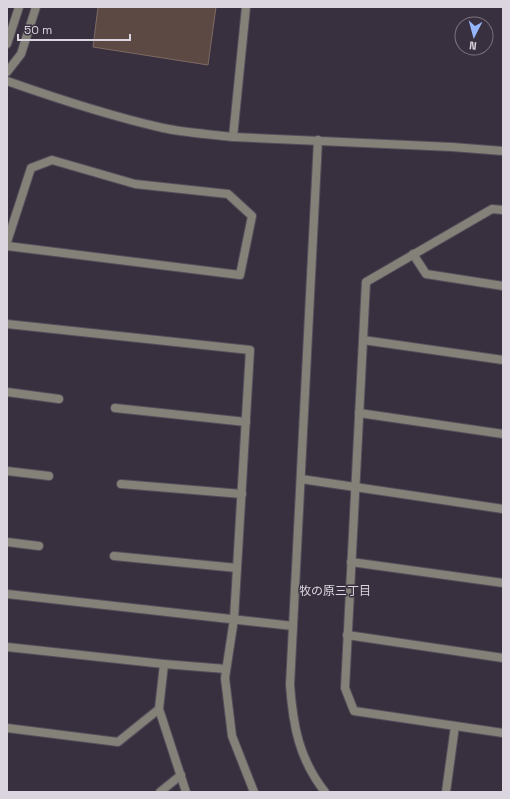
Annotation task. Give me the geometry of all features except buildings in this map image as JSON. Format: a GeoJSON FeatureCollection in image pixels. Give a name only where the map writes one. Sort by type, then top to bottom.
{"type":"FeatureCollection","features":[{"type":"Feature","properties":{"kind":"street"},"geometry":{"type":"LineString","coordinates":[[7,44],[19,7]]}},
{"type":"Feature","properties":{"kind":"street"},"geometry":{"type":"LineString","coordinates":[[7,72],[20,54],[36,7]]}},
{"type":"Feature","properties":{"kind":"street"},"geometry":{"type":"LineString","coordinates":[[233,137],[246,7]]}},
{"type":"Feature","properties":{"kind":"street"},"geometry":{"type":"LineString","coordinates":[[7,81],[49,95],[164,128],[233,137],[318,140],[503,151]]}},
{"type":"Feature","properties":{"kind":"street"},"geometry":{"type":"LineString","coordinates":[[318,140],[290,685],[293,719],[302,751],[310,768],[325,792]]}},
{"type":"Feature","properties":{"kind":"street"},"geometry":{"type":"LineString","coordinates":[[7,242],[32,168],[52,160],[135,184],[228,194],[252,216],[240,275],[7,246]]}},
{"type":"Feature","properties":{"kind":"street"},"geometry":{"type":"LineString","coordinates":[[503,210],[492,209],[366,282],[345,688],[354,711],[503,733]]}},
{"type":"Feature","properties":{"kind":"street"},"geometry":{"type":"LineString","coordinates":[[413,254],[426,274],[503,286]]}},
{"type":"Feature","properties":{"kind":"street"},"geometry":{"type":"LineString","coordinates":[[7,324],[250,350],[234,619],[225,678],[232,736],[254,792]]}},
{"type":"Feature","properties":{"kind":"street"},"geometry":{"type":"LineString","coordinates":[[363,340],[503,360]]}},
{"type":"Feature","properties":{"kind":"street"},"geometry":{"type":"LineString","coordinates":[[7,392],[59,399]]}},
{"type":"Feature","properties":{"kind":"street"},"geometry":{"type":"LineString","coordinates":[[115,408],[246,422]]}},
{"type":"Feature","properties":{"kind":"street"},"geometry":{"type":"LineString","coordinates":[[359,413],[503,434]]}},
{"type":"Feature","properties":{"kind":"street"},"geometry":{"type":"LineString","coordinates":[[7,471],[49,476]]}},
{"type":"Feature","properties":{"kind":"street"},"geometry":{"type":"LineString","coordinates":[[301,479],[503,509]]}},
{"type":"Feature","properties":{"kind":"street"},"geometry":{"type":"LineString","coordinates":[[121,484],[242,494]]}},
{"type":"Feature","properties":{"kind":"street"},"geometry":{"type":"LineString","coordinates":[[7,542],[39,546]]}},
{"type":"Feature","properties":{"kind":"street"},"geometry":{"type":"LineString","coordinates":[[114,556],[237,568]]}},
{"type":"Feature","properties":{"kind":"street"},"geometry":{"type":"LineString","coordinates":[[352,562],[503,584]]}},
{"type":"Feature","properties":{"kind":"street"},"geometry":{"type":"LineString","coordinates":[[7,594],[293,626]]}},
{"type":"Feature","properties":{"kind":"street"},"geometry":{"type":"LineString","coordinates":[[347,635],[503,658]]}},
{"type":"Feature","properties":{"kind":"street"},"geometry":{"type":"LineString","coordinates":[[7,647],[164,664],[226,669]]}},
{"type":"Feature","properties":{"kind":"street"},"geometry":{"type":"LineString","coordinates":[[164,664],[159,709],[186,792]]}},
{"type":"Feature","properties":{"kind":"street"},"geometry":{"type":"LineString","coordinates":[[7,728],[118,742],[159,709]]}},
{"type":"Feature","properties":{"kind":"street"},"geometry":{"type":"LineString","coordinates":[[446,792],[455,726]]}},
{"type":"Feature","properties":{"kind":"street"},"geometry":{"type":"LineString","coordinates":[[160,792],[181,775]]}},
{"type":"Feature","properties":{"kind":"district","name":"牧の原三丁目"},"geometry":{"type":"Point","coordinates":[335,591]}}]}
